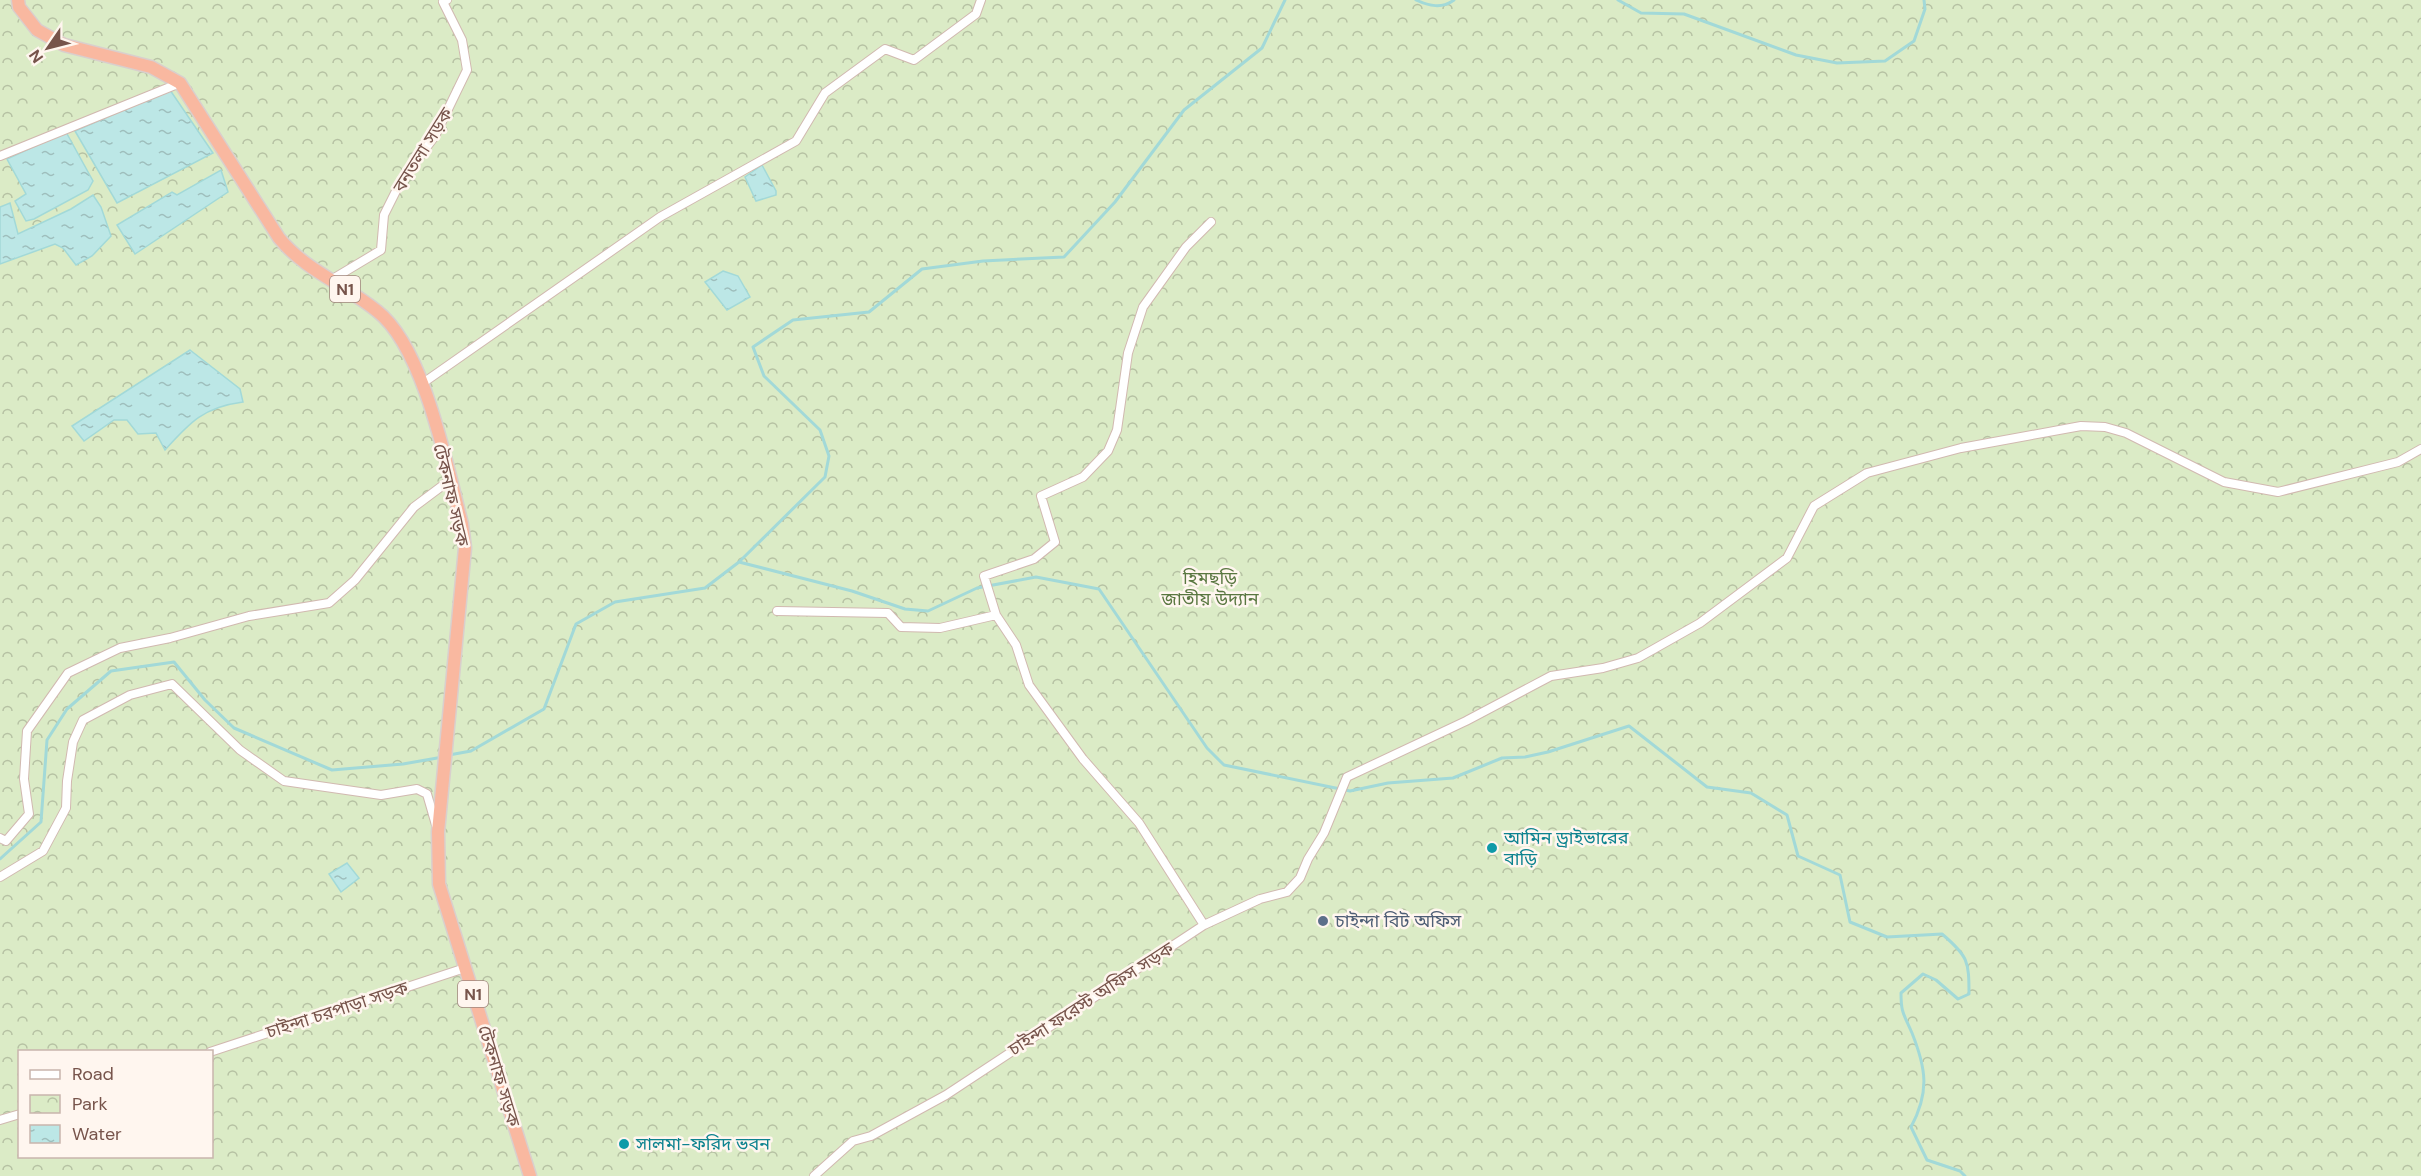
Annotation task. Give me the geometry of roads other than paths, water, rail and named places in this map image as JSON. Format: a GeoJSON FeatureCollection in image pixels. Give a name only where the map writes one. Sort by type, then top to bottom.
{"type":"FeatureCollection","features":[{"type":"Feature","properties":{"kind":"highway","name":"টেকনাফ সড়ক"},"geometry":{"type":"LineString","coordinates":[[18,0],[20,7],[37,30],[64,45],[151,67],[180,84],[279,238],[296,258],[379,312],[408,351],[423,383],[450,480],[465,548],[438,832],[438,884],[530,1176]]}},
{"type":"Feature","properties":{"kind":"street","name":"বনতলা সড়ক"},"geometry":{"type":"LineString","coordinates":[[332,280],[381,250],[384,215],[401,181],[435,136],[460,89],[467,70],[462,40],[443,2],[447,0]]}},
{"type":"Feature","properties":{"kind":"street"},"geometry":{"type":"LineString","coordinates":[[423,383],[660,217],[796,141],[825,93],[885,49],[914,60],[976,14],[981,0]]}},
{"type":"Feature","properties":{"kind":"street"},"geometry":{"type":"LineString","coordinates":[[0,156],[180,84]]}},
{"type":"Feature","properties":{"kind":"street"},"geometry":{"type":"LineString","coordinates":[[1204,925],[1139,823],[1083,759],[1029,685],[1016,645],[996,615],[991,603],[984,576],[1034,559],[1055,542],[1041,496],[1083,477],[1107,451],[1117,430],[1128,353],[1143,307],[1186,247],[1211,222]]}},
{"type":"Feature","properties":{"kind":"street","name":"চাইন্দা ফরেস্ট অফিস সড়ক"},"geometry":{"type":"LineString","coordinates":[[814,1176],[853,1141],[871,1136],[946,1095],[1204,925],[1260,899],[1287,892],[1300,878],[1308,859],[1324,833],[1347,777],[1466,721],[1551,676],[1603,668],[1638,658],[1700,623],[1787,558],[1814,506],[1867,474],[1961,448],[2081,426],[2105,427],[2126,433],[2165,455],[2224,482],[2278,492],[2398,462],[2421,449]]}},
{"type":"Feature","properties":{"kind":"street"},"geometry":{"type":"LineString","coordinates":[[0,838],[6,841],[29,814],[24,779],[27,731],[68,673],[120,648],[170,638],[249,616],[329,603],[356,580],[414,507],[450,480]]}},
{"type":"Feature","properties":{"kind":"street"},"geometry":{"type":"LineString","coordinates":[[777,611],[888,613],[902,627],[940,628],[996,615]]}},
{"type":"Feature","properties":{"kind":"street"},"geometry":{"type":"LineString","coordinates":[[0,877],[44,851],[66,808],[67,781],[73,742],[83,720],[130,695],[172,684],[240,750],[284,781],[381,795],[417,789],[427,794],[438,832]]}},
{"type":"Feature","properties":{"kind":"street","name":"চাইন্দা চরপাড়া সড়ক"},"geometry":{"type":"LineString","coordinates":[[213,1051],[465,968]]}},
{"type":"Feature","properties":{"kind":"street"},"geometry":{"type":"LineString","coordinates":[[0,1120],[18,1115]]}},
{"type":"Feature","properties":{"kind":"water"},"geometry":{"type":"Polygon","coordinates":[[[170,90],[213,153],[117,203],[75,131],[170,90]]]}},
{"type":"Feature","properties":{"kind":"water"},"geometry":{"type":"Polygon","coordinates":[[[66,132],[93,181],[88,190],[26,221],[15,201],[26,194],[7,159],[66,132]]]}},
{"type":"Feature","properties":{"kind":"water"},"geometry":{"type":"Polygon","coordinates":[[[762,165],[776,195],[756,201],[745,177],[762,165]]]}},
{"type":"Feature","properties":{"kind":"water"},"geometry":{"type":"Polygon","coordinates":[[[221,170],[228,192],[135,254],[117,225],[172,192],[177,195],[221,170]]]}},
{"type":"Feature","properties":{"kind":"water"},"geometry":{"type":"Polygon","coordinates":[[[93,195],[101,207],[111,236],[92,256],[76,265],[63,248],[55,244],[0,264],[0,207],[10,203],[18,234],[71,209],[93,195]]]}},
{"type":"Feature","properties":{"kind":"water"},"geometry":{"type":"Polygon","coordinates":[[[723,271],[738,276],[750,297],[727,310],[705,282],[723,271]]]}},
{"type":"Feature","properties":{"kind":"water"},"geometry":{"type":"Polygon","coordinates":[[[190,350],[240,389],[243,402],[229,404],[199,417],[165,450],[156,433],[138,434],[127,420],[114,420],[84,441],[72,426],[190,350]]]}},
{"type":"Feature","properties":{"kind":"water"},"geometry":{"type":"Polygon","coordinates":[[[347,863],[359,878],[341,892],[329,874],[347,863]]]}},
{"type":"Feature","properties":{"kind":"waterway"},"geometry":{"type":"LineString","coordinates":[[449,755],[471,751],[544,709],[576,624],[615,602],[705,588],[739,562],[825,477],[829,456],[820,430],[764,376],[753,347],[793,320],[869,312],[922,269],[983,261],[1064,257],[1115,202],[1184,110],[1262,48],[1285,0]]}},
{"type":"Feature","properties":{"kind":"waterway"},"geometry":{"type":"LineString","coordinates":[[1416,0],[1435,6],[1445,5],[1454,0]]}},
{"type":"Feature","properties":{"kind":"waterway"},"geometry":{"type":"LineString","coordinates":[[1618,0],[1641,13],[1684,14],[1796,55],[1837,63],[1885,61],[1914,41],[1925,9],[1924,0]]}},
{"type":"Feature","properties":{"kind":"waterway"},"geometry":{"type":"LineString","coordinates":[[739,562],[852,591],[905,609],[928,611],[977,588],[1036,577],[1099,589],[1207,748],[1224,765],[1350,791],[1388,783],[1453,778],[1502,758],[1525,757],[1548,752],[1629,726],[1707,787],[1751,793],[1787,815],[1798,856],[1840,875],[1850,922],[1887,937],[1942,934],[1962,954],[1967,966],[1969,994],[1958,999],[1936,980],[1923,974],[1901,993],[1902,1010],[1920,1058],[1924,1080],[1921,1102],[1911,1127],[1927,1160],[1960,1171],[1965,1176]]}},
{"type":"Feature","properties":{"kind":"waterway"},"geometry":{"type":"LineString","coordinates":[[0,859],[41,822],[47,740],[67,709],[111,671],[174,662],[205,700],[234,728],[332,770],[403,764],[443,757]]}},
{"type":"Feature","properties":{"kind":"place","name":"আমিন ড্রাইভারের বাড়ি"},"geometry":{"type":"Point","coordinates":[1492,848]}},
{"type":"Feature","properties":{"kind":"place","name":"চাইন্দা বিট অফিস"},"geometry":{"type":"Point","coordinates":[1323,921]}},
{"type":"Feature","properties":{"kind":"place","name":"সালমা-ফরিদ ভবন"},"geometry":{"type":"Point","coordinates":[624,1144]}},
{"type":"Feature","properties":{"kind":"park label","name":"হিমছড়ি জাতীয় উদ্যান"},"geometry":{"type":"Point","coordinates":[1210,588]}}]}
